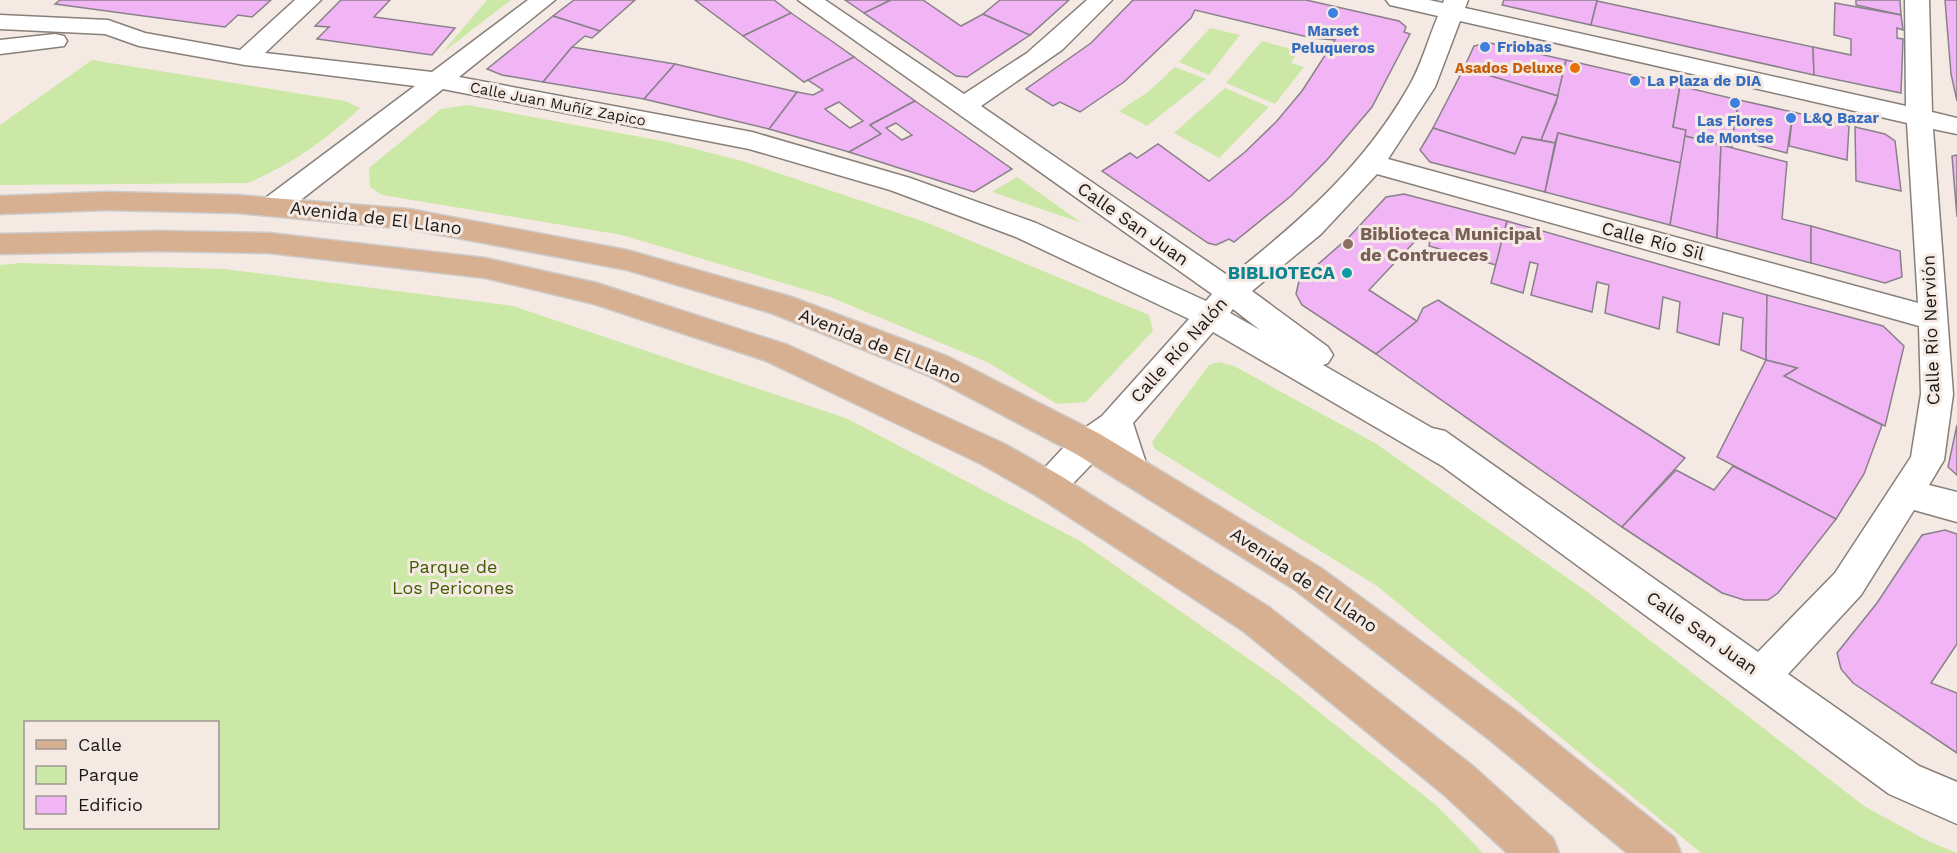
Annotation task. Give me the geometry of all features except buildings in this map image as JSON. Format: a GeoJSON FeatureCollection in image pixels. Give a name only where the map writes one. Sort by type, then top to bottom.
{"type":"FeatureCollection","features":[{"type":"Feature","properties":{"kind":"main road","name":"Avenida de El Llano"},"geometry":{"type":"LineString","coordinates":[[0,205],[106,201],[274,206],[409,219],[627,260],[781,305],[938,366],[1088,444],[1317,585],[1505,727],[1660,853]]}},
{"type":"Feature","properties":{"kind":"main road","name":"Avenida de El Llano"},"geometry":{"type":"LineString","coordinates":[[0,244],[158,240],[269,243],[485,268],[597,294],[777,353],[993,454],[1049,486],[1256,619],[1458,780],[1538,853]]}},
{"type":"Feature","properties":{"kind":"street"},"geometry":{"type":"LineString","coordinates":[[0,21],[26,0]]}},
{"type":"Feature","properties":{"kind":"street"},"geometry":{"type":"LineString","coordinates":[[245,58],[309,0]]}},
{"type":"Feature","properties":{"kind":"street"},"geometry":{"type":"LineString","coordinates":[[274,206],[543,0]]}},
{"type":"Feature","properties":{"kind":"street","name":"Calle San Juan"},"geometry":{"type":"LineString","coordinates":[[810,0],[1231,292],[1451,455],[1761,675],[1904,780],[1957,803]]}},
{"type":"Feature","properties":{"kind":"street"},"geometry":{"type":"LineString","coordinates":[[962,106],[1036,57],[1088,14],[1100,0]]}},
{"type":"Feature","properties":{"kind":"street"},"geometry":{"type":"LineString","coordinates":[[1398,0],[1453,6],[1957,126]]}},
{"type":"Feature","properties":{"kind":"street","name":"Calle Río Nervión"},"geometry":{"type":"LineString","coordinates":[[1761,675],[1848,584],[1908,494],[1927,460],[1937,394],[1934,319],[1920,141],[1917,0]]}},
{"type":"Feature","properties":{"kind":"street","name":"Calle Río Nalón"},"geometry":{"type":"LineString","coordinates":[[1049,486],[1088,444],[1116,420],[1231,292],[1311,227],[1371,163],[1422,87],[1453,6]]}},
{"type":"Feature","properties":{"kind":"street","name":"Calle Juan Muñíz Zapico"},"geometry":{"type":"LineString","coordinates":[[0,21],[108,27],[140,39],[245,58],[440,81],[752,141],[900,184],[1026,230],[1210,316]]}},
{"type":"Feature","properties":{"kind":"street"},"geometry":{"type":"LineString","coordinates":[[0,47],[120,31]]}},
{"type":"Feature","properties":{"kind":"street","name":"Calle Río Sil"},"geometry":{"type":"LineString","coordinates":[[1371,163],[1934,319]]}},
{"type":"Feature","properties":{"kind":"street","name":"Calle Juan Muñíz Zapico"},"geometry":{"type":"LineString","coordinates":[[1099,263],[1129,262],[1143,251],[1149,235]]}},
{"type":"Feature","properties":{"kind":"street","name":"Calle San Juan"},"geometry":{"type":"LineString","coordinates":[[1210,316],[1451,455]]}},
{"type":"Feature","properties":{"kind":"street"},"geometry":{"type":"LineString","coordinates":[[1116,420],[1131,469]]}},
{"type":"Feature","properties":{"kind":"street"},"geometry":{"type":"LineString","coordinates":[[1908,494],[1957,507]]}},
{"type":"Feature","properties":{"kind":"green space"},"geometry":{"type":"Polygon","coordinates":[[[487,0],[511,0],[442,53],[487,0]]]}},
{"type":"Feature","properties":{"kind":"green space"},"geometry":{"type":"Polygon","coordinates":[[[1210,28],[1240,35],[1209,75],[1179,62],[1210,28]]]}},
{"type":"Feature","properties":{"kind":"green space"},"geometry":{"type":"Polygon","coordinates":[[[1262,41],[1298,51],[1291,63],[1304,67],[1275,104],[1226,83],[1262,41]]]}},
{"type":"Feature","properties":{"kind":"green space"},"geometry":{"type":"Polygon","coordinates":[[[92,60],[345,101],[360,108],[307,151],[248,183],[0,185],[0,125],[92,60]]]}},
{"type":"Feature","properties":{"kind":"green space"},"geometry":{"type":"Polygon","coordinates":[[[1175,67],[1206,79],[1147,126],[1119,111],[1148,92],[1175,67]]]}},
{"type":"Feature","properties":{"kind":"green space"},"geometry":{"type":"Polygon","coordinates":[[[1225,88],[1269,107],[1219,158],[1174,133],[1225,88]]]}},
{"type":"Feature","properties":{"kind":"green space"},"geometry":{"type":"Polygon","coordinates":[[[468,105],[668,142],[742,161],[928,223],[1149,315],[1153,331],[1086,402],[1057,404],[987,362],[830,297],[622,235],[382,195],[370,187],[369,168],[441,109],[468,105]]]}},
{"type":"Feature","properties":{"kind":"green space"},"geometry":{"type":"Polygon","coordinates":[[[1017,177],[1082,223],[992,192],[1017,177]]]}},
{"type":"Feature","properties":{"kind":"green space","name":"Parque de Los Pericones"},"geometry":{"type":"Polygon","coordinates":[[[21,263],[224,269],[513,306],[848,419],[1080,541],[1283,683],[1437,806],[1483,853],[0,853],[0,265],[21,263]]]}},
{"type":"Feature","properties":{"kind":"green space"},"geometry":{"type":"Polygon","coordinates":[[[1219,362],[1234,366],[1375,443],[1589,593],[1864,806],[1928,841],[1957,853],[1701,853],[1377,586],[1155,449],[1152,442],[1209,365],[1219,362]]]}},
{"type":"Feature","properties":{"kind":"place","name":"Marset Peluqueros"},"geometry":{"type":"Point","coordinates":[1333,13]}},
{"type":"Feature","properties":{"kind":"place","name":"Friobas"},"geometry":{"type":"Point","coordinates":[1485,47]}},
{"type":"Feature","properties":{"kind":"place","name":"Asados Deluxe"},"geometry":{"type":"Point","coordinates":[1575,68]}},
{"type":"Feature","properties":{"kind":"place","name":"La Plaza de DIA"},"geometry":{"type":"Point","coordinates":[1635,81]}},
{"type":"Feature","properties":{"kind":"place","name":"Las Flores de Montse"},"geometry":{"type":"Point","coordinates":[1735,103]}},
{"type":"Feature","properties":{"kind":"place","name":"L&Q Bazar"},"geometry":{"type":"Point","coordinates":[1791,118]}},
{"type":"Feature","properties":{"kind":"place","name":"Biblioteca Municipal de Contrueces"},"geometry":{"type":"Point","coordinates":[1348,244]}},
{"type":"Feature","properties":{"kind":"place","name":"BIBLIOTECA"},"geometry":{"type":"Point","coordinates":[1347,273]}}]}
